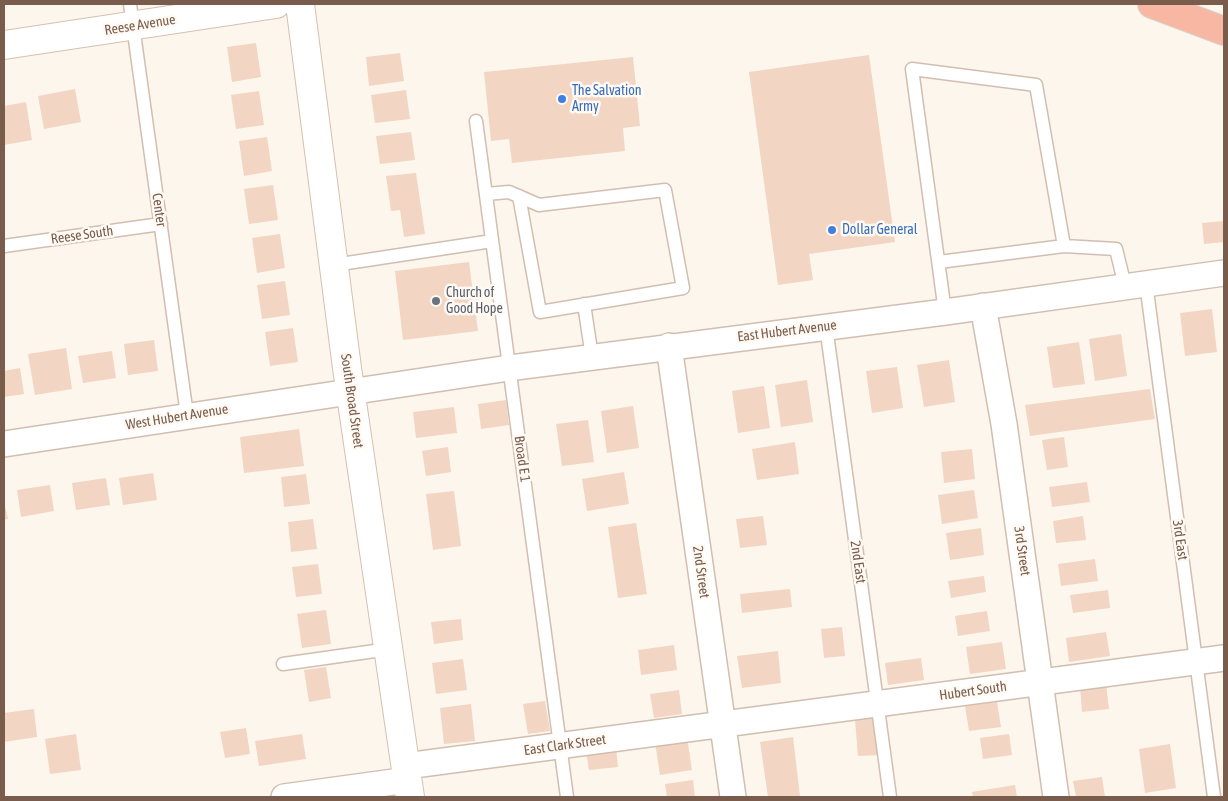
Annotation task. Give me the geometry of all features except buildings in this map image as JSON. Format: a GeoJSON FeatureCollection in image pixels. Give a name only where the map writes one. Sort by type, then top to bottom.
{"type":"FeatureCollection","features":[{"type":"Feature","properties":{"kind":"highway"},"geometry":{"type":"LineString","coordinates":[[1152,4],[1224,31]]}},
{"type":"Feature","properties":{"kind":"highway"},"geometry":{"type":"LineString","coordinates":[[1185,4],[1224,27]]}},
{"type":"Feature","properties":{"kind":"street","name":"Reese Avenue"},"geometry":{"type":"LineString","coordinates":[[4,45],[132,15],[276,4]]}},
{"type":"Feature","properties":{"kind":"street","name":"South Broad Street"},"geometry":{"type":"LineString","coordinates":[[300,4],[351,392],[408,781]]}},
{"type":"Feature","properties":{"kind":"street","name":"East Hubert Avenue"},"geometry":{"type":"LineString","coordinates":[[351,392],[669,346],[946,312],[1224,273]]}},
{"type":"Feature","properties":{"kind":"street","name":"3rd Street"},"geometry":{"type":"LineString","coordinates":[[983,306],[1004,424],[1056,797]]}},
{"type":"Feature","properties":{"kind":"street","name":"2nd Street"},"geometry":{"type":"LineString","coordinates":[[669,346],[733,797]]}},
{"type":"Feature","properties":{"kind":"street","name":"West Hubert Avenue"},"geometry":{"type":"LineString","coordinates":[[4,444],[351,392]]}},
{"type":"Feature","properties":{"kind":"street","name":"Hubert South"},"geometry":{"type":"LineString","coordinates":[[723,724],[1224,658]]}},
{"type":"Feature","properties":{"kind":"street","name":"East Clark Street"},"geometry":{"type":"LineString","coordinates":[[284,797],[408,781],[560,746],[723,724]]}},
{"type":"Feature","properties":{"kind":"lane","name":"Center"},"geometry":{"type":"LineString","coordinates":[[132,15],[187,416]]}},
{"type":"Feature","properties":{"kind":"lane"},"geometry":{"type":"LineString","coordinates":[[939,262],[1064,246],[1036,85],[912,69],[939,262],[946,312]]}},
{"type":"Feature","properties":{"kind":"lane","name":"Broad E 1"},"geometry":{"type":"LineString","coordinates":[[476,121],[567,797]]}},
{"type":"Feature","properties":{"kind":"lane"},"geometry":{"type":"LineString","coordinates":[[486,194],[509,192],[519,196],[539,205],[665,190],[683,288],[540,312],[519,196]]}},
{"type":"Feature","properties":{"kind":"lane","name":"Reese South"},"geometry":{"type":"LineString","coordinates":[[4,246],[161,224]]}},
{"type":"Feature","properties":{"kind":"lane"},"geometry":{"type":"LineString","coordinates":[[334,265],[492,241]]}},
{"type":"Feature","properties":{"kind":"lane","name":"3rd East"},"geometry":{"type":"LineString","coordinates":[[1064,246],[1116,249],[1136,284],[1196,662],[1214,797]]}},
{"type":"Feature","properties":{"kind":"lane"},"geometry":{"type":"LineString","coordinates":[[584,304],[592,357]]}},
{"type":"Feature","properties":{"kind":"lane","name":"2nd East"},"geometry":{"type":"LineString","coordinates":[[826,326],[890,797]]}},
{"type":"Feature","properties":{"kind":"lane"},"geometry":{"type":"LineString","coordinates":[[283,664],[389,649]]}},
{"type":"Feature","properties":{"kind":"place","name":"The Salvation Army"},"geometry":{"type":"Point","coordinates":[562,99]}},
{"type":"Feature","properties":{"kind":"place","name":"Dollar General"},"geometry":{"type":"Point","coordinates":[832,230]}},
{"type":"Feature","properties":{"kind":"place","name":"Church of Good Hope"},"geometry":{"type":"Point","coordinates":[436,301]}}]}
